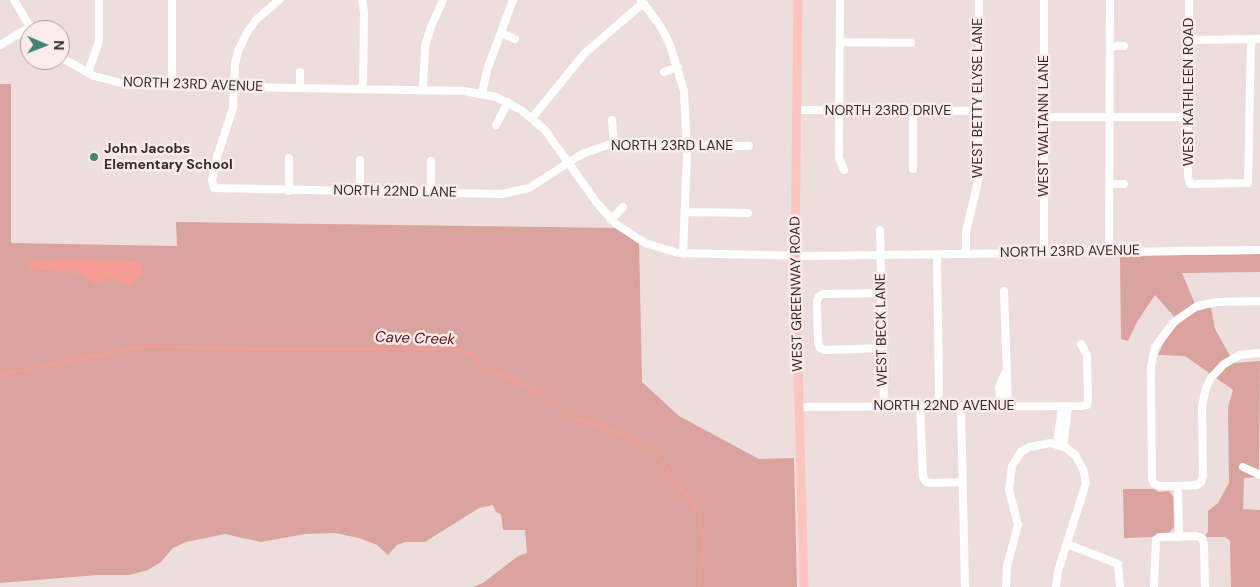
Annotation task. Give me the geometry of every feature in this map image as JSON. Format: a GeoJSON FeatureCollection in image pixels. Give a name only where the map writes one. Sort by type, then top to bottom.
{"type":"FeatureCollection","features":[{"type":"Feature","properties":{"kind":"main road","name":"WEST GREENWAY ROAD"},"geometry":{"type":"LineString","coordinates":[[798,0],[795,256],[804,587]]}},
{"type":"Feature","properties":{"kind":"street"},"geometry":{"type":"LineString","coordinates":[[14,0],[26,20]]}},
{"type":"Feature","properties":{"kind":"street"},"geometry":{"type":"LineString","coordinates":[[88,73],[99,41],[99,0]]}},
{"type":"Feature","properties":{"kind":"street"},"geometry":{"type":"LineString","coordinates":[[172,0],[172,86]]}},
{"type":"Feature","properties":{"kind":"street"},"geometry":{"type":"LineString","coordinates":[[234,87],[235,64],[242,41],[263,12],[279,0]]}},
{"type":"Feature","properties":{"kind":"street"},"geometry":{"type":"LineString","coordinates":[[362,0],[364,12],[363,89]]}},
{"type":"Feature","properties":{"kind":"street"},"geometry":{"type":"LineString","coordinates":[[423,90],[425,46],[443,0]]}},
{"type":"Feature","properties":{"kind":"street"},"geometry":{"type":"LineString","coordinates":[[482,94],[487,70],[513,0]]}},
{"type":"Feature","properties":{"kind":"street"},"geometry":{"type":"LineString","coordinates":[[840,0],[839,158],[844,170]]}},
{"type":"Feature","properties":{"kind":"street","name":"WEST BETTY ELYSE LANE"},"geometry":{"type":"LineString","coordinates":[[966,254],[966,232],[979,177],[978,0]]}},
{"type":"Feature","properties":{"kind":"street","name":"WEST WALTANN LANE"},"geometry":{"type":"LineString","coordinates":[[1044,0],[1044,253]]}},
{"type":"Feature","properties":{"kind":"street"},"geometry":{"type":"LineString","coordinates":[[1109,252],[1110,0]]}},
{"type":"Feature","properties":{"kind":"street","name":"WEST KATHLEEN ROAD"},"geometry":{"type":"LineString","coordinates":[[1189,0],[1190,184],[1248,183],[1250,39]]}},
{"type":"Feature","properties":{"kind":"street"},"geometry":{"type":"LineString","coordinates":[[532,118],[584,54],[642,1],[661,27],[678,67],[685,98],[687,146],[683,254]]}},
{"type":"Feature","properties":{"kind":"street"},"geometry":{"type":"LineString","coordinates":[[500,33],[515,39]]}},
{"type":"Feature","properties":{"kind":"street"},"geometry":{"type":"LineString","coordinates":[[0,44],[20,34]]}},
{"type":"Feature","properties":{"kind":"street"},"geometry":{"type":"LineString","coordinates":[[1189,40],[1260,39]]}},
{"type":"Feature","properties":{"kind":"street"},"geometry":{"type":"LineString","coordinates":[[840,42],[911,43]]}},
{"type":"Feature","properties":{"kind":"street"},"geometry":{"type":"LineString","coordinates":[[1110,46],[1124,46]]}},
{"type":"Feature","properties":{"kind":"street","name":"NORTH 23RD AVENUE"},"geometry":{"type":"LineString","coordinates":[[70,63],[88,73],[122,84],[423,90],[482,94],[508,102],[532,118],[549,134],[611,220],[645,243],[683,254],[795,256],[1260,250]]}},
{"type":"Feature","properties":{"kind":"street"},"geometry":{"type":"LineString","coordinates":[[664,72],[678,67]]}},
{"type":"Feature","properties":{"kind":"street"},"geometry":{"type":"LineString","coordinates":[[300,72],[300,88]]}},
{"type":"Feature","properties":{"kind":"street","name":"NORTH 22ND LANE"},"geometry":{"type":"LineString","coordinates":[[234,87],[232,114],[214,169],[214,188],[289,191],[511,193],[541,182],[569,163]]}},
{"type":"Feature","properties":{"kind":"street"},"geometry":{"type":"LineString","coordinates":[[496,125],[508,102]]}},
{"type":"Feature","properties":{"kind":"street","name":"NORTH 23RD DRIVE"},"geometry":{"type":"LineString","coordinates":[[797,110],[979,111]]}},
{"type":"Feature","properties":{"kind":"street"},"geometry":{"type":"LineString","coordinates":[[913,111],[913,169]]}},
{"type":"Feature","properties":{"kind":"street"},"geometry":{"type":"LineString","coordinates":[[1044,116],[1189,117]]}},
{"type":"Feature","properties":{"kind":"street"},"geometry":{"type":"LineString","coordinates":[[612,120],[614,145]]}},
{"type":"Feature","properties":{"kind":"street","name":"NORTH 23RD LANE"},"geometry":{"type":"LineString","coordinates":[[569,163],[591,150],[614,145],[749,146]]}},
{"type":"Feature","properties":{"kind":"street"},"geometry":{"type":"LineString","coordinates":[[289,158],[289,191]]}},
{"type":"Feature","properties":{"kind":"street"},"geometry":{"type":"LineString","coordinates":[[360,160],[360,192]]}},
{"type":"Feature","properties":{"kind":"street"},"geometry":{"type":"LineString","coordinates":[[431,161],[431,193]]}},
{"type":"Feature","properties":{"kind":"street"},"geometry":{"type":"LineString","coordinates":[[1110,184],[1124,184]]}},
{"type":"Feature","properties":{"kind":"street"},"geometry":{"type":"LineString","coordinates":[[611,220],[623,208]]}},
{"type":"Feature","properties":{"kind":"street"},"geometry":{"type":"LineString","coordinates":[[686,212],[748,213]]}},
{"type":"Feature","properties":{"kind":"street"},"geometry":{"type":"LineString","coordinates":[[880,230],[880,255]]}},
{"type":"Feature","properties":{"kind":"street"},"geometry":{"type":"LineString","coordinates":[[937,254],[939,393],[937,406]]}},
{"type":"Feature","properties":{"kind":"street","name":"WEST BECK LANE"},"geometry":{"type":"LineString","coordinates":[[880,255],[884,406]]}},
{"type":"Feature","properties":{"kind":"street"},"geometry":{"type":"LineString","coordinates":[[1004,291],[1005,373],[1008,386],[1004,406]]}},
{"type":"Feature","properties":{"kind":"street"},"geometry":{"type":"LineString","coordinates":[[882,293],[823,294],[819,296],[817,301],[818,343],[820,348],[883,348]]}},
{"type":"Feature","properties":{"kind":"street"},"geometry":{"type":"LineString","coordinates":[[1260,301],[1211,302],[1197,306],[1179,317],[1165,331],[1155,347],[1151,367],[1152,479],[1154,484],[1159,486],[1197,486],[1202,482],[1203,398],[1211,378],[1220,366],[1231,359],[1246,354],[1260,354]]}},
{"type":"Feature","properties":{"kind":"street","name":"NORTH 22ND AVENUE"},"geometry":{"type":"LineString","coordinates":[[799,407],[1088,405],[1087,355],[1081,344]]}},
{"type":"Feature","properties":{"kind":"street"},"geometry":{"type":"LineString","coordinates":[[1004,406],[999,386],[1005,373]]}},
{"type":"Feature","properties":{"kind":"street"},"geometry":{"type":"LineString","coordinates":[[999,386],[1008,386]]}},
{"type":"Feature","properties":{"kind":"street"},"geometry":{"type":"LineString","coordinates":[[920,406],[922,478],[926,482],[932,483],[963,482]]}},
{"type":"Feature","properties":{"kind":"street"},"geometry":{"type":"LineString","coordinates":[[961,406],[965,587]]}},
{"type":"Feature","properties":{"kind":"street"},"geometry":{"type":"LineString","coordinates":[[1060,446],[1065,406]]}},
{"type":"Feature","properties":{"kind":"street"},"geometry":{"type":"LineString","coordinates":[[1006,587],[1007,566],[1018,525],[1009,490],[1012,466],[1015,459],[1029,447],[1045,443],[1060,446],[1075,455],[1080,462],[1086,483],[1058,571],[1056,587]]}},
{"type":"Feature","properties":{"kind":"street"},"geometry":{"type":"LineString","coordinates":[[1243,467],[1260,475]]}},
{"type":"Feature","properties":{"kind":"street"},"geometry":{"type":"LineString","coordinates":[[1178,486],[1179,537]]}},
{"type":"Feature","properties":{"kind":"street"},"geometry":{"type":"LineString","coordinates":[[1154,587],[1156,540],[1160,537],[1179,537],[1202,538],[1204,544],[1205,587]]}},
{"type":"Feature","properties":{"kind":"street"},"geometry":{"type":"LineString","coordinates":[[1067,544],[1118,564],[1120,587]]}},
{"type":"Feature","properties":{"kind":"shaded area"},"geometry":{"type":"Polygon","coordinates":[[[0,84],[11,84],[11,243],[177,246],[176,222],[621,228],[639,240],[642,382],[679,416],[759,459],[794,458],[797,587],[473,587],[483,583],[518,556],[527,553],[525,530],[503,530],[501,514],[496,512],[493,505],[479,508],[425,542],[406,542],[397,545],[388,555],[377,545],[359,538],[335,533],[305,534],[261,542],[225,534],[186,542],[173,548],[161,562],[148,570],[129,575],[97,575],[0,583],[0,84]]]}},
{"type":"Feature","properties":{"kind":"shaded area"},"geometry":{"type":"Polygon","coordinates":[[[1260,254],[1260,272],[1182,273],[1198,311],[1211,307],[1215,329],[1234,363],[1260,361],[1259,477],[1244,478],[1243,509],[1260,510],[1260,587],[1231,587],[1230,541],[1225,537],[1207,537],[1205,535],[1208,532],[1208,511],[1218,503],[1229,483],[1228,407],[1233,390],[1185,356],[1158,355],[1165,340],[1179,322],[1155,295],[1137,322],[1128,341],[1121,339],[1120,256],[1260,254]]]}},
{"type":"Feature","properties":{"kind":"shaded area"},"geometry":{"type":"Polygon","coordinates":[[[87,259],[137,262],[141,265],[142,275],[131,285],[110,278],[95,284],[82,275],[72,272],[31,269],[29,266],[30,263],[36,261],[87,259]]]}},
{"type":"Feature","properties":{"kind":"shaded area"},"geometry":{"type":"Polygon","coordinates":[[[1123,489],[1169,491],[1173,496],[1174,527],[1169,533],[1158,533],[1152,537],[1124,538],[1123,489]]]}},
{"type":"Feature","properties":{"kind":"waterway","name":"Cave Creek"},"geometry":{"type":"LineString","coordinates":[[0,375],[146,346],[258,349],[453,349],[465,352],[474,356],[478,366],[531,388],[576,419],[599,425],[632,439],[655,452],[699,514],[704,541],[699,587]]}},
{"type":"Feature","properties":{"kind":"place","name":"John Jacobs Elementary School"},"geometry":{"type":"Point","coordinates":[94,157]}}]}
